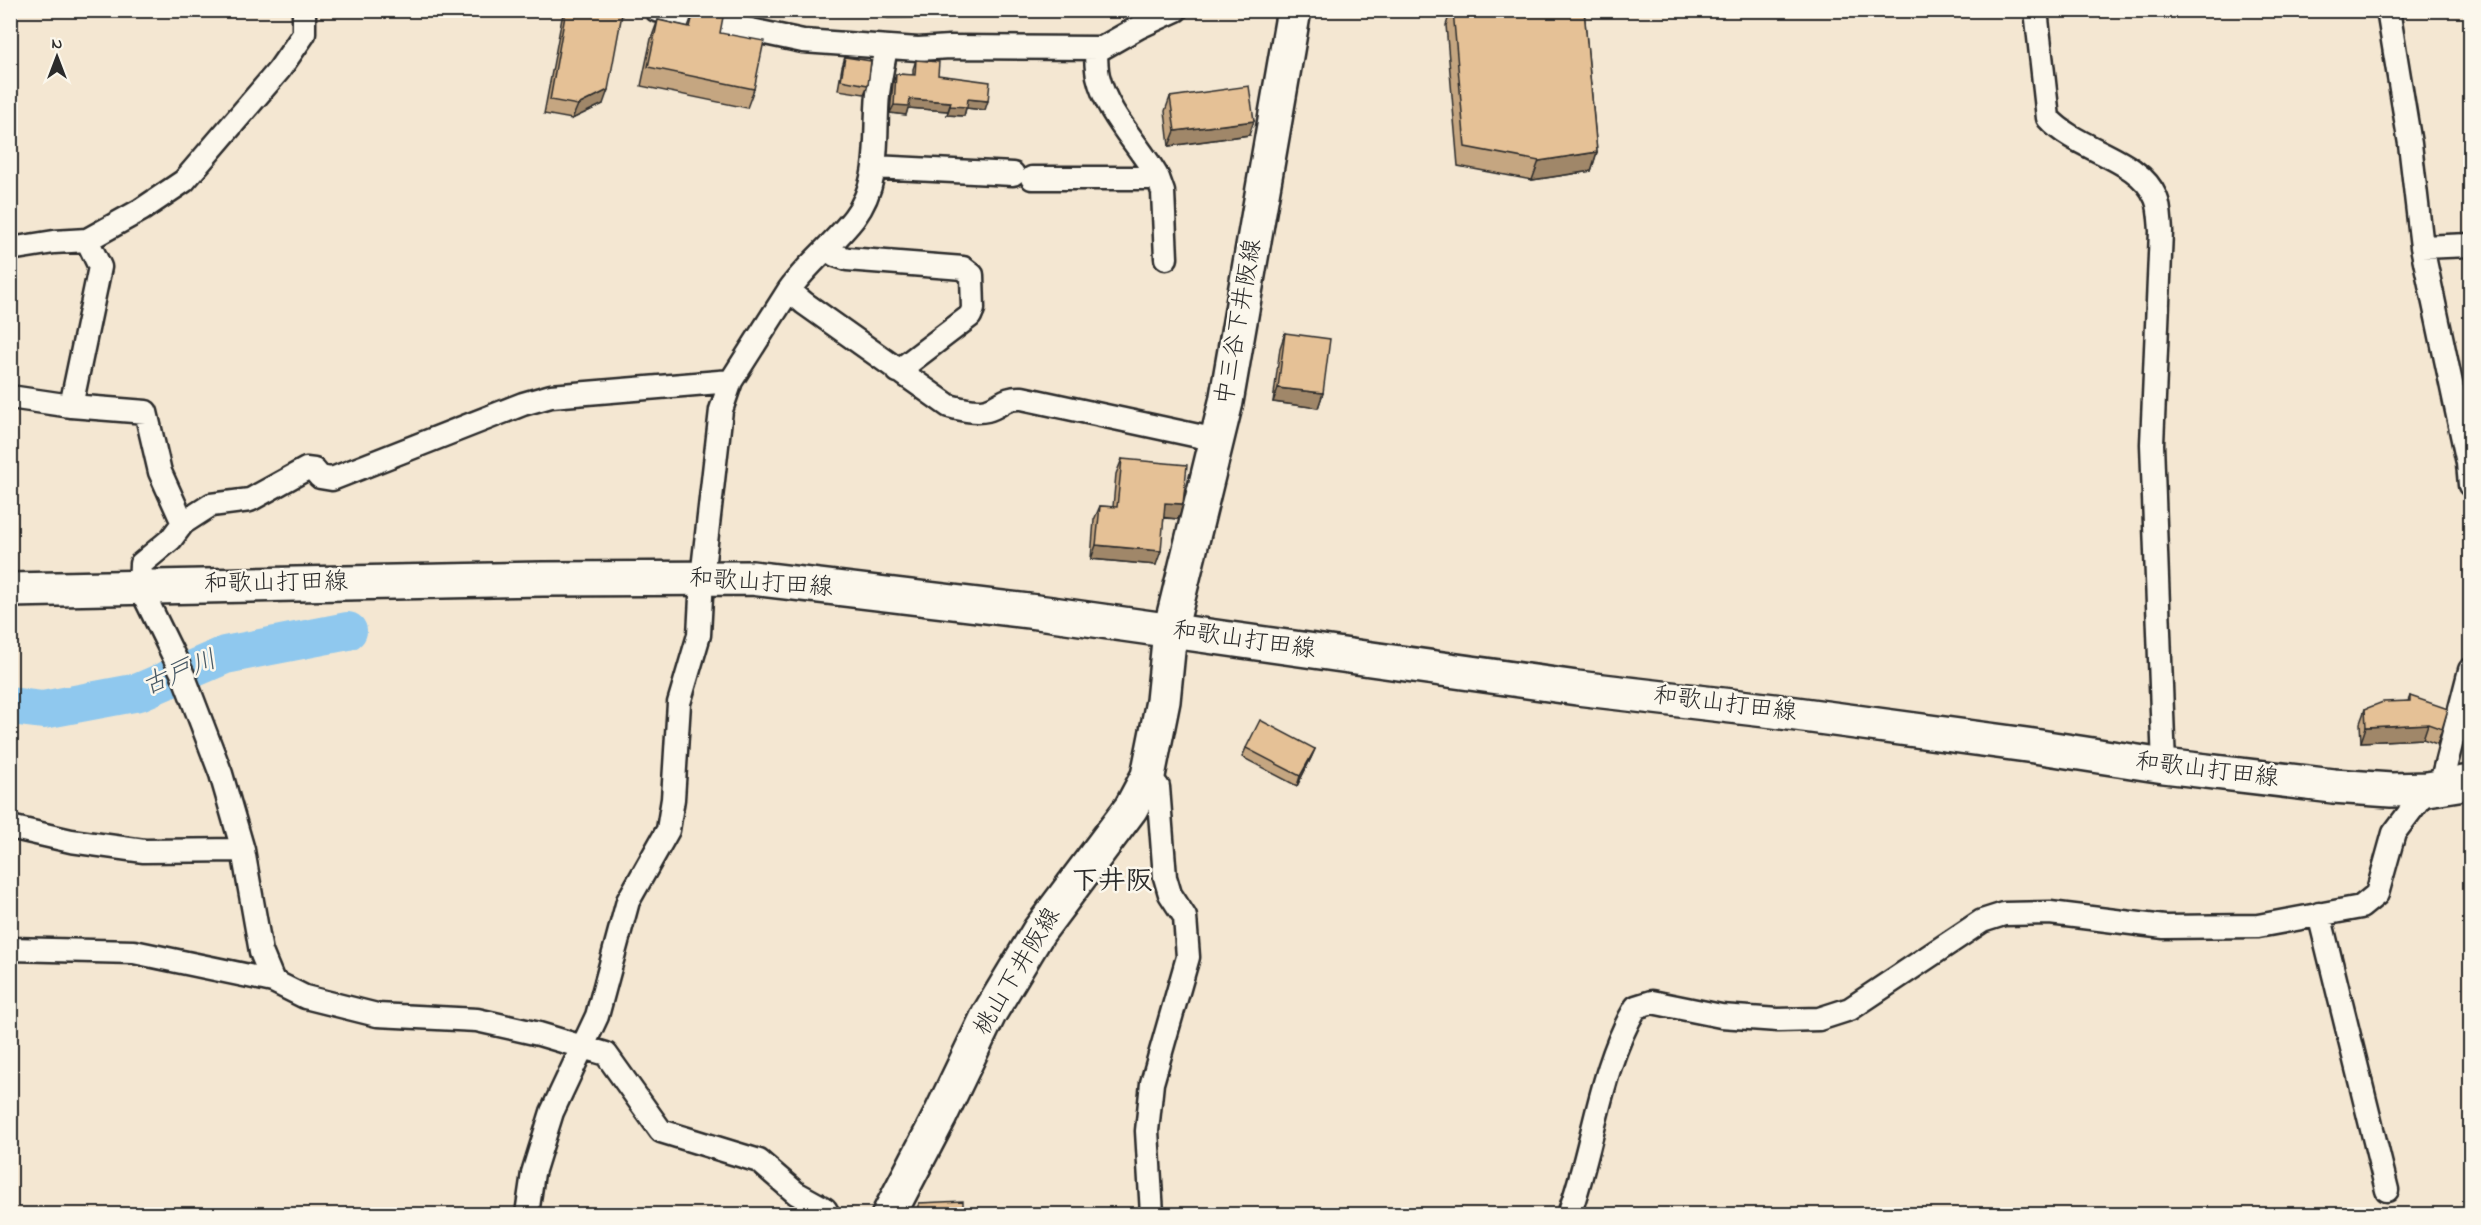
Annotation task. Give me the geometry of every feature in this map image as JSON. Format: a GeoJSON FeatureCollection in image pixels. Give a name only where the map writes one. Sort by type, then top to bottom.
{"type":"FeatureCollection","features":[{"type":"Feature","properties":{"kind":"main road","name":"中三谷下井阪線"},"geometry":{"type":"LineString","coordinates":[[1170,631],[1226,402],[1294,10]]}},
{"type":"Feature","properties":{"kind":"main road","name":"和歌山打田線"},"geometry":{"type":"LineString","coordinates":[[10,590],[532,579],[752,578],[1170,631],[1577,688],[2022,744],[2164,766],[2333,786],[2446,786]]}},
{"type":"Feature","properties":{"kind":"main road","name":"桃山下井阪線"},"geometry":{"type":"LineString","coordinates":[[889,1215],[989,1014],[1039,931],[1131,808],[1148,776],[1163,701],[1170,631]]}},
{"type":"Feature","properties":{"kind":"street"},"geometry":{"type":"LineString","coordinates":[[10,249],[54,242],[87,240],[141,210],[184,181],[279,70],[304,34],[304,10]]}},
{"type":"Feature","properties":{"kind":"street"},"geometry":{"type":"LineString","coordinates":[[656,10],[803,41],[886,48],[1102,48],[1138,27],[1176,10]]}},
{"type":"Feature","properties":{"kind":"street"},"geometry":{"type":"LineString","coordinates":[[2036,10],[2048,118],[2060,131],[2141,175],[2157,199],[2161,231],[2152,444],[2164,766]]}},
{"type":"Feature","properties":{"kind":"street"},"geometry":{"type":"LineString","coordinates":[[2388,10],[2410,144],[2422,247],[2468,463],[2470,485]]}},
{"type":"Feature","properties":{"kind":"street"},"geometry":{"type":"LineString","coordinates":[[527,1215],[533,1173],[552,1112],[597,1016],[628,901],[668,830],[673,799],[679,704],[699,635],[702,578],[721,410],[731,381],[789,290],[799,276],[855,218],[869,193],[874,167],[878,95],[886,48]]}},
{"type":"Feature","properties":{"kind":"street"},"geometry":{"type":"LineString","coordinates":[[1096,48],[1097,75],[1102,91],[1158,178],[1163,192],[1166,258]]}},
{"type":"Feature","properties":{"kind":"street"},"geometry":{"type":"LineString","coordinates":[[874,167],[1022,176],[1158,178]]}},
{"type":"Feature","properties":{"kind":"street"},"geometry":{"type":"LineString","coordinates":[[71,406],[100,267],[87,240]]}},
{"type":"Feature","properties":{"kind":"street"},"geometry":{"type":"LineString","coordinates":[[2422,247],[2470,245]]}},
{"type":"Feature","properties":{"kind":"street"},"geometry":{"type":"LineString","coordinates":[[826,248],[835,255],[847,259],[963,268],[972,274],[973,309],[970,316],[898,371]]}},
{"type":"Feature","properties":{"kind":"street"},"geometry":{"type":"LineString","coordinates":[[789,290],[949,406],[960,409],[986,410],[1010,397],[1022,398],[1217,440]]}},
{"type":"Feature","properties":{"kind":"street"},"geometry":{"type":"LineString","coordinates":[[273,981],[261,952],[243,850],[222,774],[184,677],[140,587],[141,564],[171,539],[183,523],[211,505],[250,500],[306,469],[314,470],[320,477],[332,479],[523,404],[551,396],[731,381]]}},
{"type":"Feature","properties":{"kind":"street"},"geometry":{"type":"LineString","coordinates":[[10,397],[71,406],[146,412],[160,472],[183,523]]}},
{"type":"Feature","properties":{"kind":"street"},"geometry":{"type":"LineString","coordinates":[[1569,1215],[1581,1182],[1604,1088],[1626,1023],[1636,1007],[1652,1002],[1721,1016],[1778,1020],[1819,1019],[1850,1009],[1982,921],[2004,914],[2050,913],[2164,927],[2258,926],[2361,907],[2377,894],[2394,833],[2446,786],[2470,670]]}},
{"type":"Feature","properties":{"kind":"street"},"geometry":{"type":"LineString","coordinates":[[1148,776],[1158,787],[1165,877],[1170,894],[1185,917],[1188,957],[1152,1083],[1147,1131],[1152,1215]]}},
{"type":"Feature","properties":{"kind":"street"},"geometry":{"type":"LineString","coordinates":[[10,827],[71,841],[144,851],[243,850]]}},
{"type":"Feature","properties":{"kind":"street"},"geometry":{"type":"LineString","coordinates":[[2319,914],[2387,1190]]}},
{"type":"Feature","properties":{"kind":"street"},"geometry":{"type":"LineString","coordinates":[[10,949],[134,952],[273,981],[305,997],[377,1015],[477,1020],[539,1034],[606,1054],[661,1131],[759,1161],[796,1193],[825,1209],[828,1215]]}},
{"type":"Feature","properties":{"kind":"building"},"geometry":{"type":"Polygon","coordinates":[[[566,10],[604,10],[622,14],[608,90],[578,105],[550,100],[566,10]]]}},
{"type":"Feature","properties":{"kind":"building"},"geometry":{"type":"Polygon","coordinates":[[[1453,10],[1584,10],[1597,152],[1539,161],[1465,147],[1453,10]]]}},
{"type":"Feature","properties":{"kind":"building"},"geometry":{"type":"Polygon","coordinates":[[[694,11],[723,17],[720,33],[764,41],[754,89],[648,67],[658,20],[690,27],[694,11]]]}},
{"type":"Feature","properties":{"kind":"building"},"geometry":{"type":"Polygon","coordinates":[[[845,57],[871,61],[868,85],[841,80],[845,57]]]}},
{"type":"Feature","properties":{"kind":"building"},"geometry":{"type":"Polygon","coordinates":[[[916,60],[939,62],[938,75],[990,82],[988,101],[968,99],[967,107],[950,106],[951,102],[910,99],[909,106],[894,105],[896,74],[915,75],[916,60]]]}},
{"type":"Feature","properties":{"kind":"building"},"geometry":{"type":"Polygon","coordinates":[[[1249,86],[1254,121],[1175,131],[1170,97],[1249,86]]]}},
{"type":"Feature","properties":{"kind":"building"},"geometry":{"type":"Polygon","coordinates":[[[1285,333],[1330,339],[1323,393],[1278,388],[1285,333]]]}},
{"type":"Feature","properties":{"kind":"building"},"geometry":{"type":"Polygon","coordinates":[[[1122,459],[1187,465],[1183,504],[1165,503],[1161,551],[1096,545],[1100,506],[1117,507],[1122,459]]]}},
{"type":"Feature","properties":{"kind":"building"},"geometry":{"type":"Polygon","coordinates":[[[2410,696],[2448,709],[2442,729],[2428,724],[2366,727],[2365,709],[2383,702],[2410,701],[2410,696]]]}},
{"type":"Feature","properties":{"kind":"building"},"geometry":{"type":"Polygon","coordinates":[[[1260,720],[1315,749],[1300,776],[1246,748],[1260,720]]]}},
{"type":"Feature","properties":{"kind":"building"},"geometry":{"type":"Polygon","coordinates":[[[963,1201],[963,1215],[919,1215],[919,1203],[963,1201]]]}},
{"type":"Feature","properties":{"kind":"waterway","name":"古戸川"},"geometry":{"type":"LineString","coordinates":[[10,706],[43,710],[139,692],[225,655],[348,631]]}},
{"type":"Feature","properties":{"kind":"district","name":"下井阪"},"geometry":{"type":"Point","coordinates":[1112,882]}}]}
